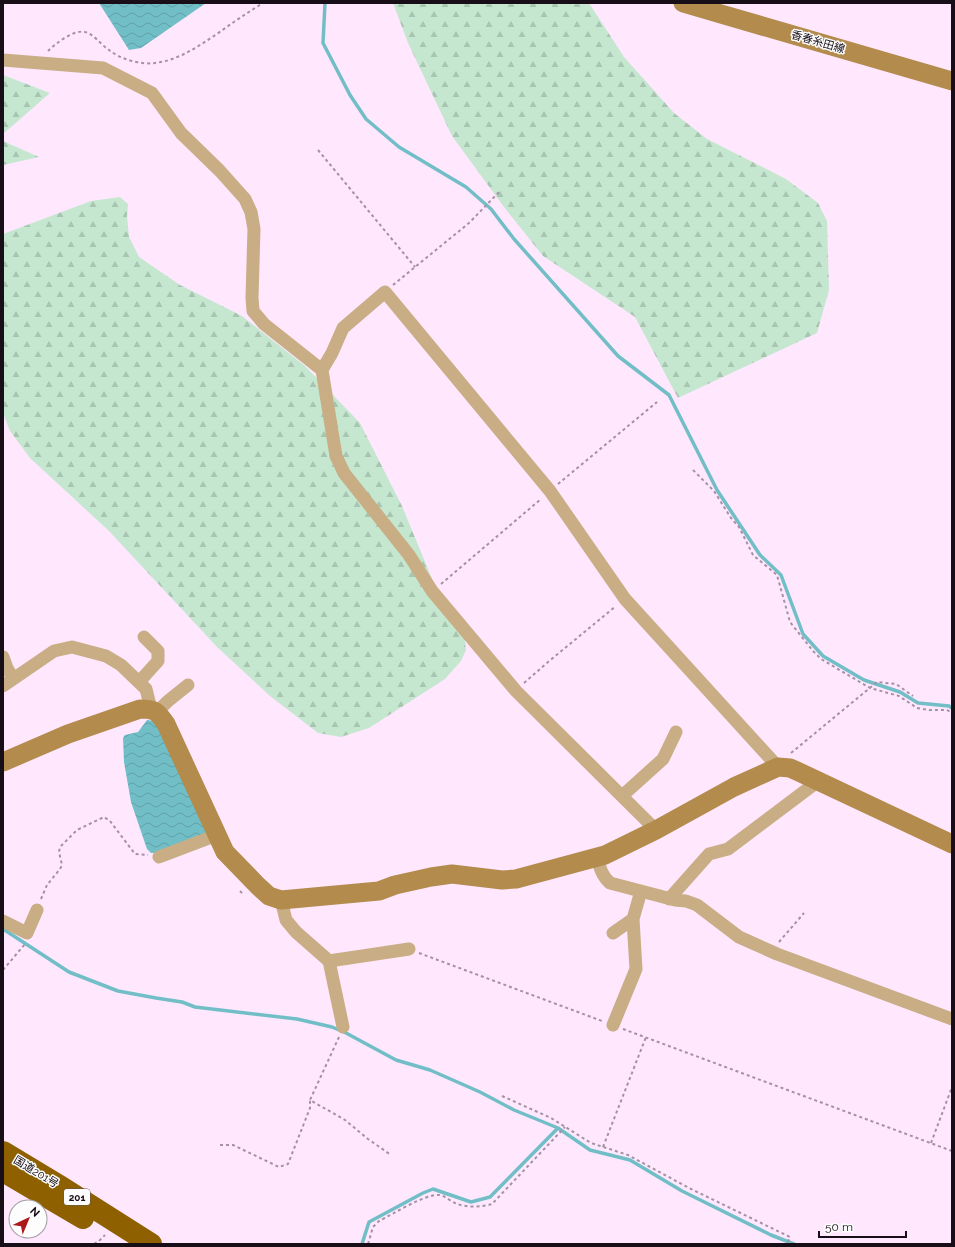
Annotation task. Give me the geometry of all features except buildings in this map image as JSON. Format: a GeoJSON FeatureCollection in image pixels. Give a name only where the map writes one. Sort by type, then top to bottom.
{"type":"FeatureCollection","features":[{"type":"Feature","properties":{"kind":"highway","name":"国道201号"},"geometry":{"type":"LineString","coordinates":[[3,1152],[151,1244]]}},
{"type":"Feature","properties":{"kind":"highway","name":"国道201号"},"geometry":{"type":"LineString","coordinates":[[3,1171],[101,1238],[127,1244]]}},
{"type":"Feature","properties":{"kind":"street","name":"香春糸田線"},"geometry":{"type":"LineString","coordinates":[[683,3],[952,81]]}},
{"type":"Feature","properties":{"kind":"street"},"geometry":{"type":"LineString","coordinates":[[3,60],[103,68],[152,93],[181,133],[220,171],[245,199],[251,212],[254,229],[253,311],[264,324],[322,370]]}},
{"type":"Feature","properties":{"kind":"street"},"geometry":{"type":"LineString","coordinates":[[656,830],[516,691],[432,591],[409,555],[344,473],[336,456],[322,370],[332,353],[343,328],[385,292],[550,492],[625,599],[780,768]]}},
{"type":"Feature","properties":{"kind":"street"},"geometry":{"type":"LineString","coordinates":[[139,682],[158,661],[158,651],[144,638]]}},
{"type":"Feature","properties":{"kind":"street"},"geometry":{"type":"LineString","coordinates":[[3,657],[7,668],[8,682],[54,651],[72,647],[106,656],[121,664],[146,689],[154,711]]}},
{"type":"Feature","properties":{"kind":"street"},"geometry":{"type":"LineString","coordinates":[[154,711],[188,685]]}},
{"type":"Feature","properties":{"kind":"street"},"geometry":{"type":"LineString","coordinates":[[3,762],[68,734],[125,714],[140,709],[154,711],[160,715],[166,724],[226,852],[269,896],[281,900],[379,891],[431,877],[452,874],[502,880],[516,879],[597,858],[656,830],[734,787],[780,768],[790,768],[952,844]]}},
{"type":"Feature","properties":{"kind":"street"},"geometry":{"type":"LineString","coordinates":[[622,796],[663,759],[676,732]]}},
{"type":"Feature","properties":{"kind":"street"},"geometry":{"type":"LineString","coordinates":[[669,899],[709,854],[728,849],[813,785],[816,780]]}},
{"type":"Feature","properties":{"kind":"street"},"geometry":{"type":"LineString","coordinates":[[160,857],[217,835]]}},
{"type":"Feature","properties":{"kind":"street"},"geometry":{"type":"LineString","coordinates":[[597,858],[604,878],[610,883],[697,905],[739,937],[770,952],[952,1019]]}},
{"type":"Feature","properties":{"kind":"street"},"geometry":{"type":"LineString","coordinates":[[614,1025],[636,969],[633,920],[641,891]]}},
{"type":"Feature","properties":{"kind":"street"},"geometry":{"type":"LineString","coordinates":[[281,900],[286,920],[296,932],[329,961],[344,1027]]}},
{"type":"Feature","properties":{"kind":"street"},"geometry":{"type":"LineString","coordinates":[[3,921],[28,934],[37,910]]}},
{"type":"Feature","properties":{"kind":"street"},"geometry":{"type":"LineString","coordinates":[[612,934],[633,920]]}},
{"type":"Feature","properties":{"kind":"street"},"geometry":{"type":"LineString","coordinates":[[329,961],[409,949]]}},
{"type":"Feature","properties":{"kind":"path"},"geometry":{"type":"LineString","coordinates":[[44,63],[45,54],[56,43],[75,33],[84,31],[120,58],[153,64],[173,60],[188,53],[263,3]]}},
{"type":"Feature","properties":{"kind":"path"},"geometry":{"type":"LineString","coordinates":[[318,150],[415,267]]}},
{"type":"Feature","properties":{"kind":"path"},"geometry":{"type":"LineString","coordinates":[[385,292],[469,223],[501,190]]}},
{"type":"Feature","properties":{"kind":"path"},"geometry":{"type":"LineString","coordinates":[[432,591],[657,402]]}},
{"type":"Feature","properties":{"kind":"path"},"geometry":{"type":"LineString","coordinates":[[693,470],[714,491],[731,518],[739,527],[753,555],[777,575],[790,622],[821,659],[870,688],[899,696],[917,708],[947,710],[952,713]]}},
{"type":"Feature","properties":{"kind":"path"},"geometry":{"type":"LineString","coordinates":[[516,691],[548,662],[625,599]]}},
{"type":"Feature","properties":{"kind":"path"},"geometry":{"type":"LineString","coordinates":[[780,768],[786,757],[876,682],[896,684],[913,696]]}},
{"type":"Feature","properties":{"kind":"path"},"geometry":{"type":"LineString","coordinates":[[37,910],[47,885],[62,866],[59,852],[60,847],[77,830],[104,818],[110,821],[135,854],[160,857]]}},
{"type":"Feature","properties":{"kind":"path"},"geometry":{"type":"LineString","coordinates":[[770,952],[804,913]]}},
{"type":"Feature","properties":{"kind":"path"},"geometry":{"type":"LineString","coordinates":[[3,970],[27,941],[28,934]]}},
{"type":"Feature","properties":{"kind":"path"},"geometry":{"type":"LineString","coordinates":[[409,949],[952,1151]]}},
{"type":"Feature","properties":{"kind":"path"},"geometry":{"type":"LineString","coordinates":[[220,1145],[233,1145],[279,1166],[288,1164],[310,1108],[310,1100],[344,1027]]}},
{"type":"Feature","properties":{"kind":"path"},"geometry":{"type":"LineString","coordinates":[[603,1148],[646,1037]]}},
{"type":"Feature","properties":{"kind":"path"},"geometry":{"type":"LineString","coordinates":[[931,1143],[952,1087]]}},
{"type":"Feature","properties":{"kind":"path"},"geometry":{"type":"LineString","coordinates":[[502,1096],[551,1118],[591,1143],[603,1148],[628,1154],[682,1185],[790,1238],[787,1244]]}},
{"type":"Feature","properties":{"kind":"path"},"geometry":{"type":"LineString","coordinates":[[310,1100],[346,1120],[368,1139],[391,1155]]}},
{"type":"Feature","properties":{"kind":"path"},"geometry":{"type":"LineString","coordinates":[[368,1244],[373,1228],[379,1221],[428,1196],[440,1195],[457,1204],[484,1207],[492,1204],[565,1127]]}},
{"type":"Feature","properties":{"kind":"green space"},"geometry":{"type":"Polygon","coordinates":[[[393,3],[589,3],[624,57],[674,113],[707,139],[786,179],[818,203],[827,221],[829,290],[817,333],[678,398],[635,317],[543,256],[504,207],[452,136],[408,43],[393,3]]]}},
{"type":"Feature","properties":{"kind":"green space"},"geometry":{"type":"Polygon","coordinates":[[[3,75],[50,93],[3,134],[3,75]]]}},
{"type":"Feature","properties":{"kind":"green space"},"geometry":{"type":"Polygon","coordinates":[[[3,141],[39,157],[3,165],[3,141]]]}},
{"type":"Feature","properties":{"kind":"green space"},"geometry":{"type":"Polygon","coordinates":[[[120,197],[128,204],[127,216],[129,237],[139,257],[180,285],[242,316],[305,366],[360,423],[402,506],[435,586],[464,634],[466,650],[461,661],[445,679],[369,728],[341,737],[318,733],[270,696],[217,647],[109,531],[30,458],[10,431],[3,413],[3,234],[91,201],[120,197]]]}},
{"type":"Feature","properties":{"kind":"water"},"geometry":{"type":"Polygon","coordinates":[[[99,3],[206,3],[141,48],[129,50],[99,3]]]}},
{"type":"Feature","properties":{"kind":"water"},"geometry":{"type":"Polygon","coordinates":[[[147,720],[154,721],[160,730],[209,833],[163,853],[151,853],[147,849],[131,802],[124,762],[123,738],[125,735],[138,732],[147,720]]]}},
{"type":"Feature","properties":{"kind":"waterway"},"geometry":{"type":"LineString","coordinates":[[325,3],[323,43],[350,95],[366,119],[399,147],[466,187],[491,209],[514,239],[618,356],[669,395],[717,490],[760,555],[781,575],[803,634],[823,656],[864,680],[900,692],[918,703],[949,706],[952,708]]}},
{"type":"Feature","properties":{"kind":"waterway"},"geometry":{"type":"LineString","coordinates":[[3,929],[69,972],[118,991],[182,1002],[195,1007],[297,1019],[332,1027],[396,1060],[430,1070],[480,1092],[514,1110],[558,1128],[590,1150],[630,1160],[682,1191],[771,1235],[794,1244]]}},
{"type":"Feature","properties":{"kind":"waterway"},"geometry":{"type":"LineString","coordinates":[[362,1244],[369,1222],[433,1189],[471,1202],[490,1197],[558,1128]]}}]}
